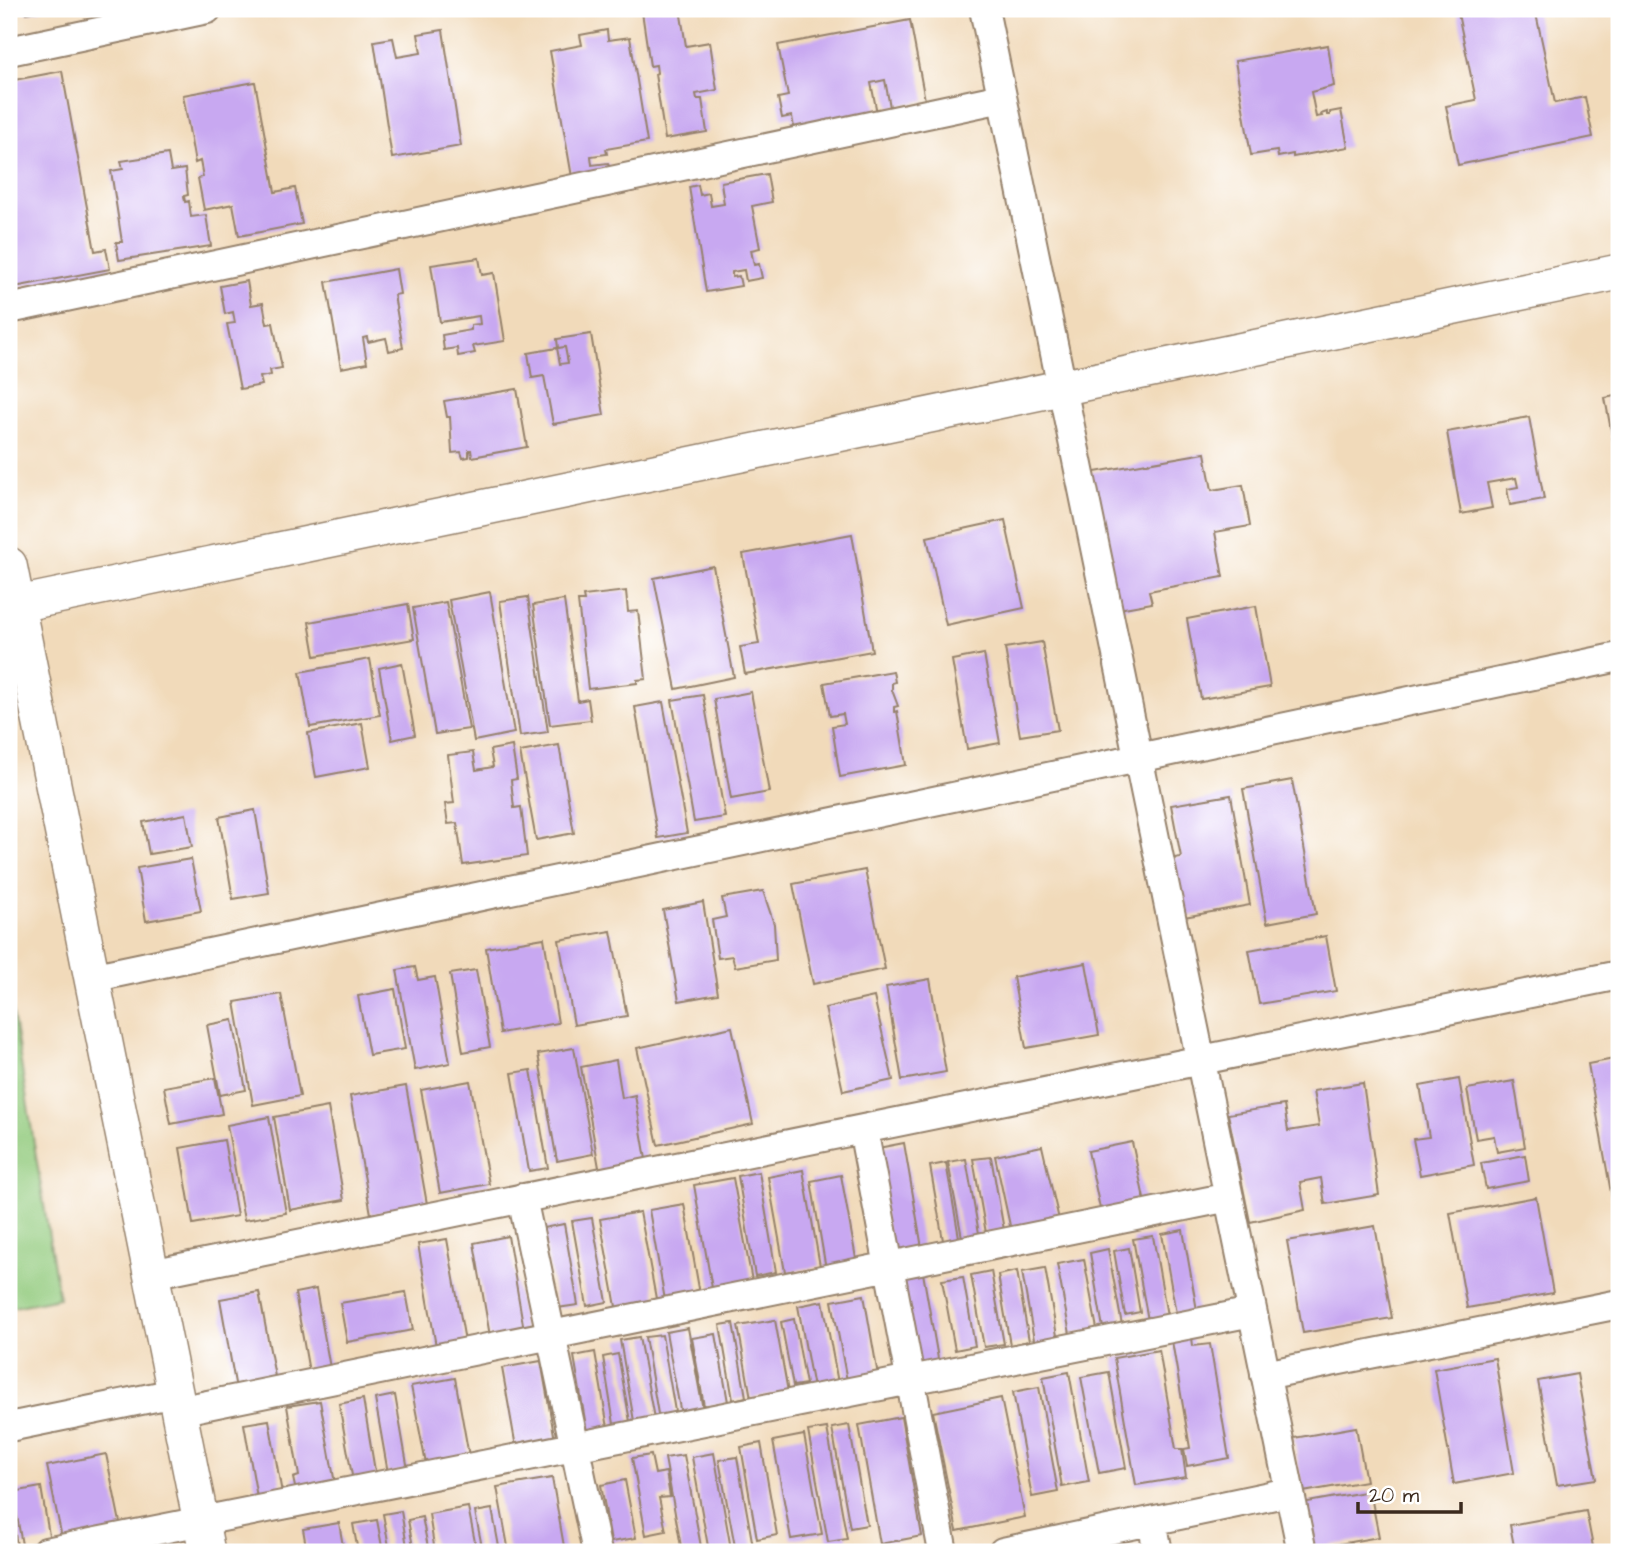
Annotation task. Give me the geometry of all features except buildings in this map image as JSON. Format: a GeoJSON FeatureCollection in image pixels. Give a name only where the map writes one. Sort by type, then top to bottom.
{"type":"FeatureCollection","features":[{"type":"Feature","properties":{"kind":"street"},"geometry":{"type":"LineString","coordinates":[[9,51],[206,9]]}},
{"type":"Feature","properties":{"kind":"street"},"geometry":{"type":"LineString","coordinates":[[984,9],[1302,1552]]}},
{"type":"Feature","properties":{"kind":"street"},"geometry":{"type":"LineString","coordinates":[[9,309],[1002,98]]}},
{"type":"Feature","properties":{"kind":"street"},"geometry":{"type":"LineString","coordinates":[[13,605],[1619,272]]}},
{"type":"Feature","properties":{"kind":"street"},"geometry":{"type":"LineString","coordinates":[[9,565],[13,605],[92,978],[203,1536]]}},
{"type":"Feature","properties":{"kind":"street"},"geometry":{"type":"LineString","coordinates":[[92,978],[1619,657]]}},
{"type":"Feature","properties":{"kind":"street"},"geometry":{"type":"LineString","coordinates":[[151,1274],[1619,975]]}},
{"type":"Feature","properties":{"kind":"street"},"geometry":{"type":"LineString","coordinates":[[863,1129],[943,1552]]}},
{"type":"Feature","properties":{"kind":"street"},"geometry":{"type":"LineString","coordinates":[[9,1427],[176,1402],[551,1335],[1229,1197]]}},
{"type":"Feature","properties":{"kind":"street"},"geometry":{"type":"LineString","coordinates":[[522,1198],[597,1552]]}},
{"type":"Feature","properties":{"kind":"street"},"geometry":{"type":"LineString","coordinates":[[1265,1376],[1619,1304]]}},
{"type":"Feature","properties":{"kind":"street"},"geometry":{"type":"LineString","coordinates":[[46,1552],[203,1536],[575,1446],[1252,1312]]}},
{"type":"Feature","properties":{"kind":"street"},"geometry":{"type":"LineString","coordinates":[[1003,1552],[1289,1492]]}},
{"type":"Feature","properties":{"kind":"street"},"geometry":{"type":"LineString","coordinates":[[1152,1521],[1158,1552]]}},
{"type":"Feature","properties":{"kind":"green space"},"geometry":{"type":"Polygon","coordinates":[[[9,989],[59,1298],[9,1308],[9,989]]]}}]}
